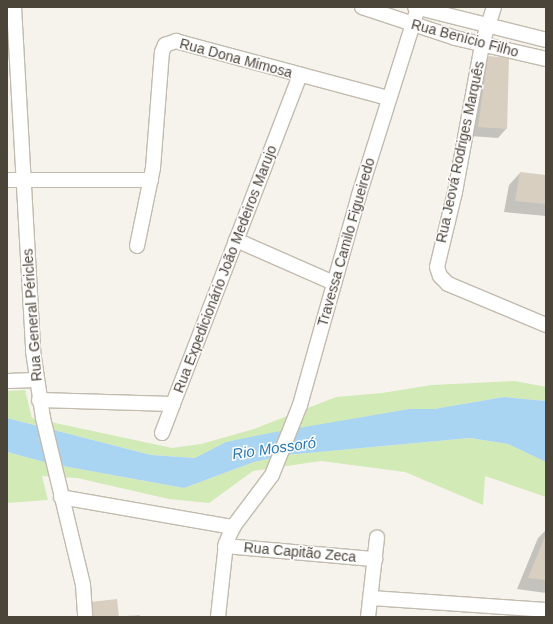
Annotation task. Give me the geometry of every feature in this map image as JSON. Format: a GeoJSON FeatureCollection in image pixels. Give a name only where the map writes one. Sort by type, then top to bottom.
{"type":"FeatureCollection","features":[{"type":"Feature","properties":{"kind":"street","name":"Rua General Péricles"},"geometry":{"type":"LineString","coordinates":[[14,7],[36,380],[59,491],[83,585],[85,617]]}},
{"type":"Feature","properties":{"kind":"street","name":"Rua Benício Filho"},"geometry":{"type":"LineString","coordinates":[[362,7],[413,25],[482,45],[546,59]]}},
{"type":"Feature","properties":{"kind":"street","name":"Rua Benício Filho"},"geometry":{"type":"LineString","coordinates":[[417,7],[487,27],[546,40]]}},
{"type":"Feature","properties":{"kind":"street","name":"Travessa Camilo Figueiredo"},"geometry":{"type":"LineString","coordinates":[[218,617],[225,546],[233,527],[272,475],[300,405],[388,98],[413,25],[417,7]]}},
{"type":"Feature","properties":{"kind":"street","name":"Rua Jeová Rodriges Marquês"},"geometry":{"type":"LineString","coordinates":[[494,7],[482,45],[455,192],[437,267],[440,276],[448,284],[546,325]]}},
{"type":"Feature","properties":{"kind":"street","name":"Rua Dona Mimosa"},"geometry":{"type":"LineString","coordinates":[[137,246],[151,180],[162,52],[165,45],[176,41],[388,98]]}},
{"type":"Feature","properties":{"kind":"street","name":"Rua Expedicionário João Medeiros Marujo"},"geometry":{"type":"LineString","coordinates":[[39,400],[172,404],[300,75]]}},
{"type":"Feature","properties":{"kind":"street"},"geometry":{"type":"LineString","coordinates":[[7,180],[151,180]]}},
{"type":"Feature","properties":{"kind":"street"},"geometry":{"type":"LineString","coordinates":[[236,240],[334,283]]}},
{"type":"Feature","properties":{"kind":"street"},"geometry":{"type":"LineString","coordinates":[[7,381],[36,380]]}},
{"type":"Feature","properties":{"kind":"street"},"geometry":{"type":"LineString","coordinates":[[162,434],[172,404]]}},
{"type":"Feature","properties":{"kind":"street"},"geometry":{"type":"LineString","coordinates":[[59,491],[233,527]]}},
{"type":"Feature","properties":{"kind":"street"},"geometry":{"type":"LineString","coordinates":[[368,617],[377,538]]}},
{"type":"Feature","properties":{"kind":"street","name":"Rua Capitão Zeca"},"geometry":{"type":"LineString","coordinates":[[225,546],[375,559]]}},
{"type":"Feature","properties":{"kind":"street"},"geometry":{"type":"LineString","coordinates":[[370,598],[546,610]]}},
{"type":"Feature","properties":{"kind":"green space"},"geometry":{"type":"Polygon","coordinates":[[[515,381],[546,387],[546,401],[504,397],[434,409],[409,409],[226,442],[196,458],[151,455],[7,418],[7,391],[25,390],[32,418],[172,448],[201,444],[254,429],[336,397],[382,393],[432,385],[515,381]]]}},
{"type":"Feature","properties":{"kind":"green space"},"geometry":{"type":"Polygon","coordinates":[[[470,438],[508,444],[546,462],[546,497],[485,476],[483,505],[405,472],[321,461],[253,471],[209,503],[169,499],[77,478],[42,476],[48,500],[7,503],[7,452],[52,464],[184,488],[254,462],[286,455],[470,438]]]}},
{"type":"Feature","properties":{"kind":"water","name":"Rio Mossoró"},"geometry":{"type":"Polygon","coordinates":[[[504,397],[546,401],[546,462],[508,444],[470,438],[286,455],[254,462],[184,488],[52,464],[7,452],[7,418],[151,455],[195,458],[226,442],[270,433],[409,409],[434,409],[504,397]]]}},
{"type":"Feature","properties":{"kind":"building"},"geometry":{"type":"Polygon","coordinates":[[[488,56],[509,58],[507,129],[478,127],[488,56]]]}},
{"type":"Feature","properties":{"kind":"building"},"geometry":{"type":"Polygon","coordinates":[[[520,172],[546,175],[546,204],[515,201],[520,172]]]}},
{"type":"Feature","properties":{"kind":"building"},"geometry":{"type":"Polygon","coordinates":[[[546,534],[546,580],[528,578],[546,534]]]}},
{"type":"Feature","properties":{"kind":"building"},"geometry":{"type":"Polygon","coordinates":[[[117,599],[119,617],[92,617],[91,602],[117,599]]]}},
{"type":"Feature","properties":{"kind":"building"},"geometry":{"type":"Polygon","coordinates":[[[140,615],[140,617],[125,617],[125,616],[140,615]]]}}]}
